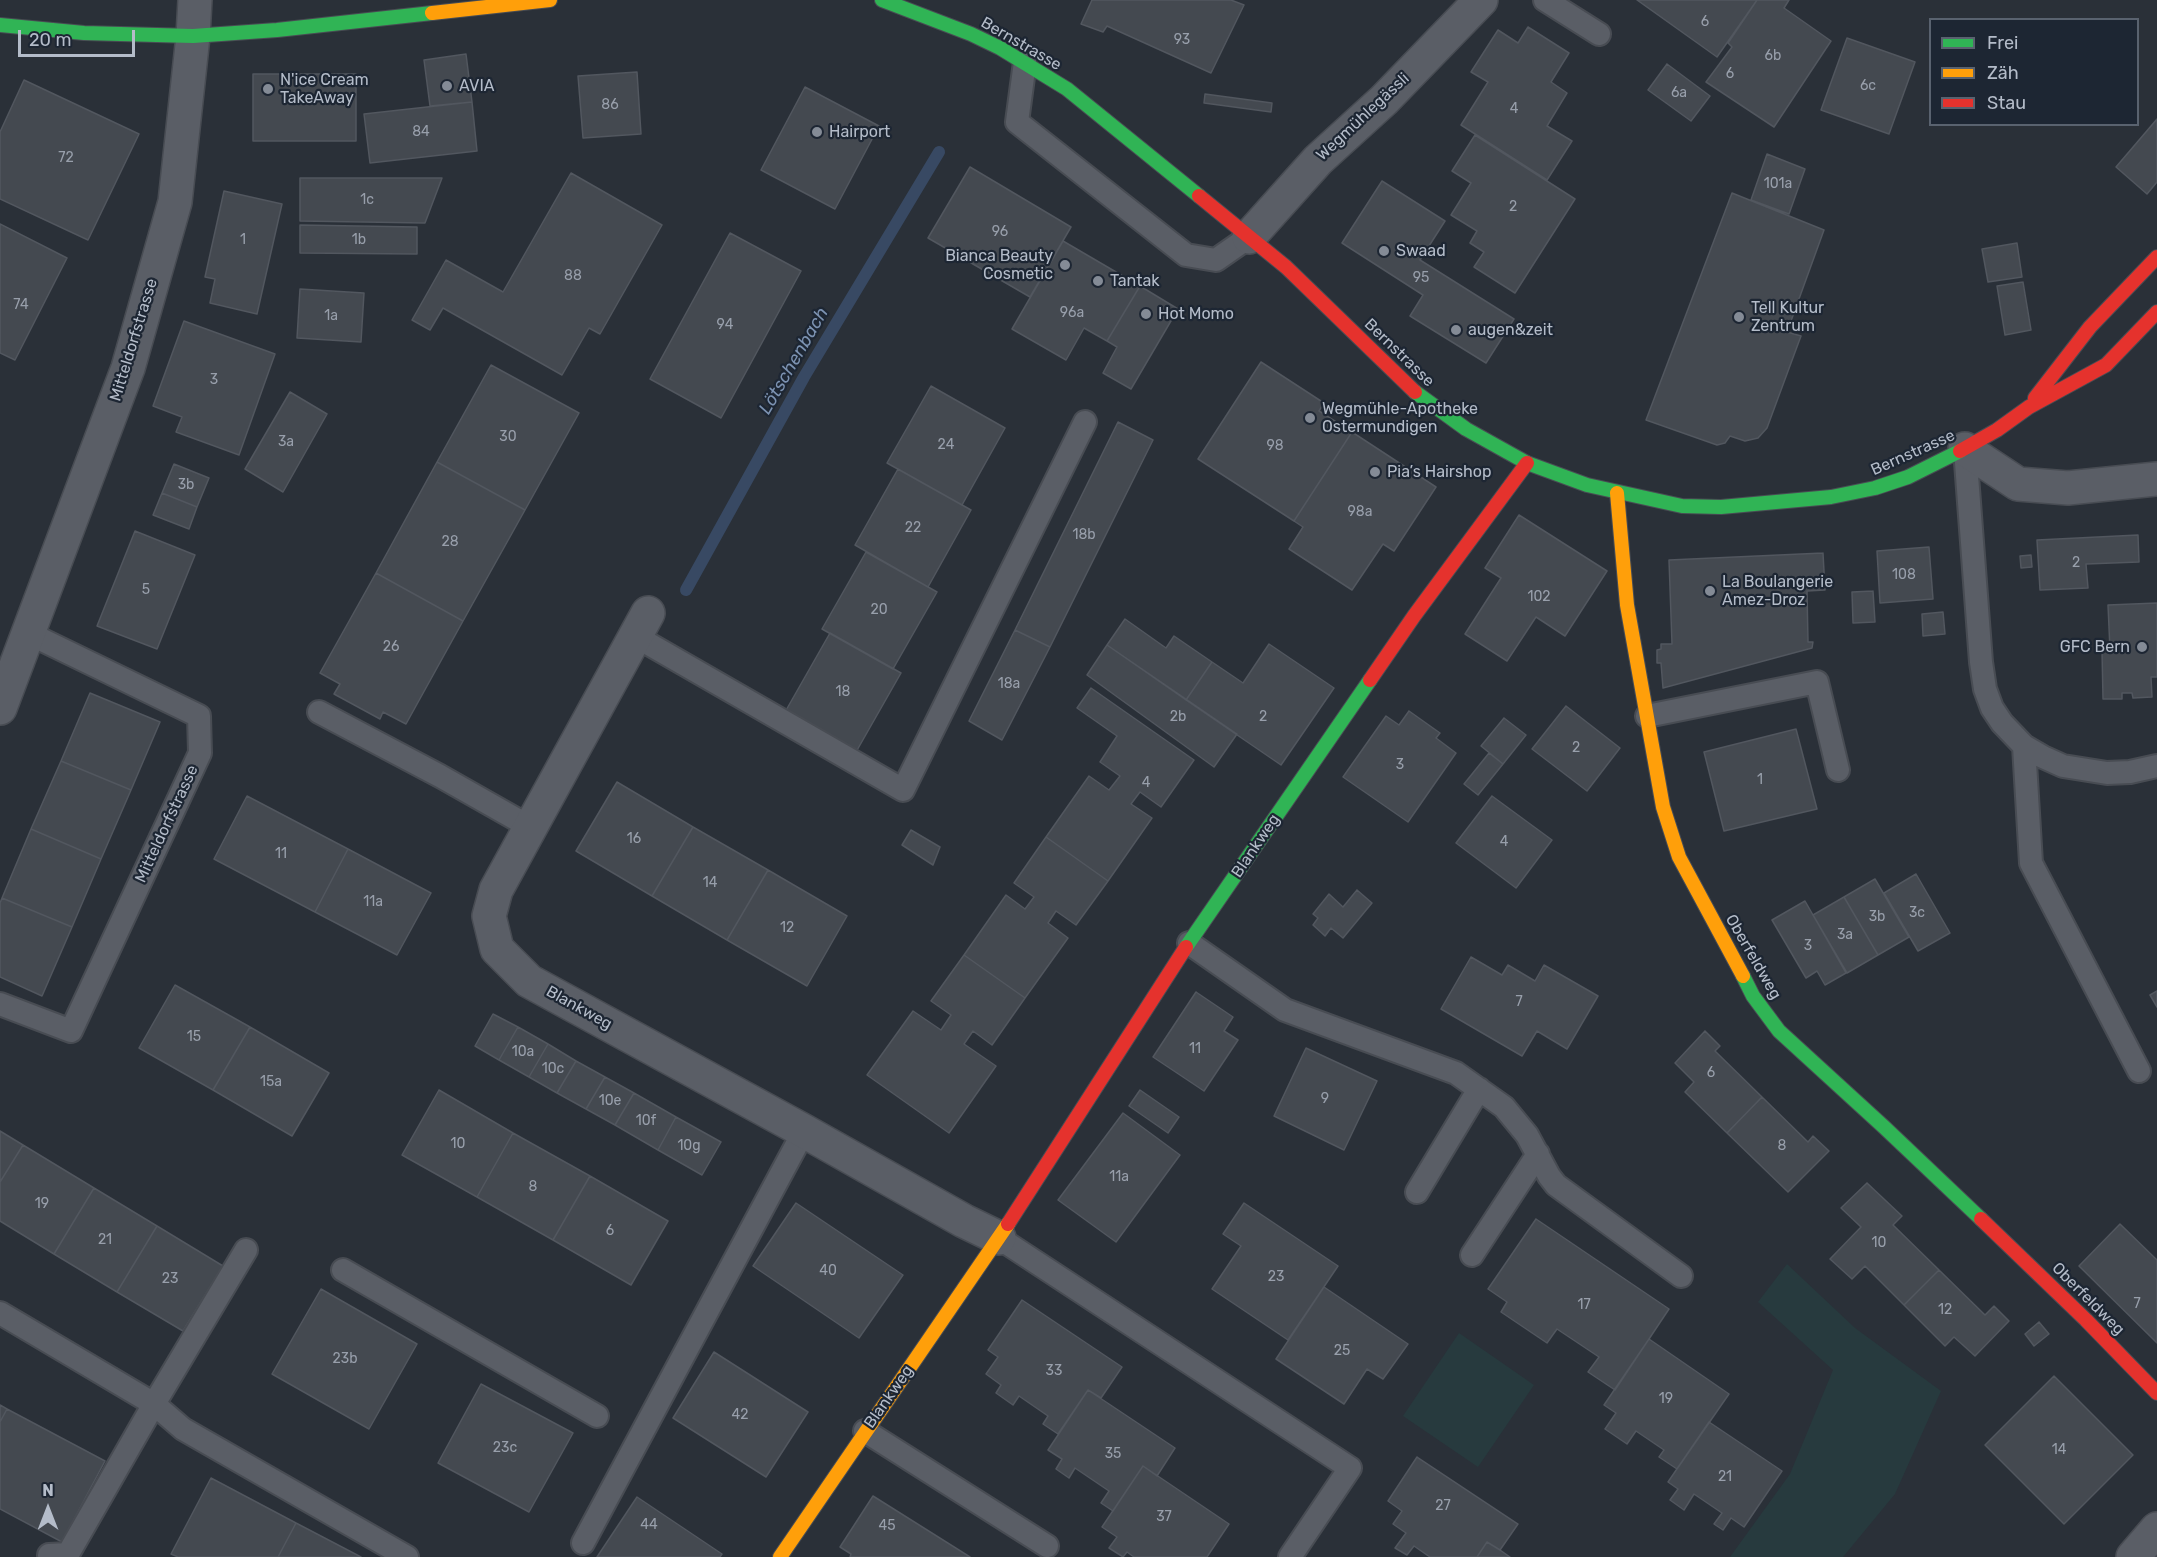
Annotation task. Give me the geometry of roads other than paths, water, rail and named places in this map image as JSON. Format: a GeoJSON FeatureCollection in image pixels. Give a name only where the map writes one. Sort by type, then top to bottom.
{"type":"FeatureCollection","features":[{"type":"Feature","properties":{"kind":"street","name":"Mitteldorfstrasse"},"geometry":{"type":"LineString","coordinates":[[0,708],[128,368],[175,202],[195,0]]}},
{"type":"Feature","properties":{"kind":"street"},"geometry":{"type":"LineString","coordinates":[[0,25],[84,33],[193,36],[277,30],[550,0]]}},
{"type":"Feature","properties":{"kind":"street","name":"Bernstrasse"},"geometry":{"type":"LineString","coordinates":[[882,0],[971,34],[1025,62],[1067,89],[1286,267],[1420,397],[1476,434],[1527,463],[1617,494],[1682,506],[1721,507],[1831,497],[1875,488],[1908,477],[1965,449],[2029,407],[2106,365],[2157,312]]}},
{"type":"Feature","properties":{"kind":"street","name":"Wegmühlegässli"},"geometry":{"type":"LineString","coordinates":[[1249,237],[1317,160],[1384,100],[1481,0]]}},
{"type":"Feature","properties":{"kind":"street","name":"Bernstrasse"},"geometry":{"type":"LineString","coordinates":[[2029,407],[2090,327],[2139,279],[2157,257]]}},
{"type":"Feature","properties":{"kind":"street"},"geometry":{"type":"LineString","coordinates":[[1965,449],[2018,484],[2068,488],[2157,479]]}},
{"type":"Feature","properties":{"kind":"street","name":"Blankweg"},"geometry":{"type":"LineString","coordinates":[[780,1557],[999,1238],[1190,943],[1414,616],[1527,463]]}},
{"type":"Feature","properties":{"kind":"street","name":"Oberfeldweg"},"geometry":{"type":"LineString","coordinates":[[1617,494],[1627,605],[1663,807],[1679,857],[1753,996],[1797,1049],[1884,1127],[2086,1320],[2157,1393]]}},
{"type":"Feature","properties":{"kind":"street","name":"Blankweg"},"geometry":{"type":"LineString","coordinates":[[641,625],[496,890],[489,916],[497,950],[530,981],[963,1221],[999,1238]]}},
{"type":"Feature","properties":{"kind":"street"},"geometry":{"type":"LineString","coordinates":[[2133,1557],[2157,1529]]}},
{"type":"Feature","properties":{"kind":"lane"},"geometry":{"type":"LineString","coordinates":[[1545,0],[1599,34]]}},
{"type":"Feature","properties":{"kind":"lane"},"geometry":{"type":"LineString","coordinates":[[1025,62],[1017,122],[1186,255],[1216,260],[1249,237]]}},
{"type":"Feature","properties":{"kind":"lane"},"geometry":{"type":"LineString","coordinates":[[641,625],[903,790],[1085,422]]}},
{"type":"Feature","properties":{"kind":"lane"},"geometry":{"type":"LineString","coordinates":[[1965,449],[1981,662],[1985,689],[1992,708],[2002,723],[2024,746],[2053,761],[2086,771],[2107,773],[2130,772],[2157,766]]}},
{"type":"Feature","properties":{"kind":"lane","name":"Mitteldorfstrasse"},"geometry":{"type":"LineString","coordinates":[[0,1004],[71,1031],[200,753],[199,716],[28,633]]}},
{"type":"Feature","properties":{"kind":"lane"},"geometry":{"type":"LineString","coordinates":[[1647,716],[1816,682],[1838,770]]}},
{"type":"Feature","properties":{"kind":"lane"},"geometry":{"type":"LineString","coordinates":[[319,712],[530,827]]}},
{"type":"Feature","properties":{"kind":"lane"},"geometry":{"type":"LineString","coordinates":[[2024,746],[2031,863],[2139,1071]]}},
{"type":"Feature","properties":{"kind":"lane"},"geometry":{"type":"LineString","coordinates":[[1190,943],[1285,1010],[1456,1073],[1504,1107],[1527,1135],[1556,1185],[1681,1276]]}},
{"type":"Feature","properties":{"kind":"lane"},"geometry":{"type":"LineString","coordinates":[[1417,1192],[1479,1089]]}},
{"type":"Feature","properties":{"kind":"lane"},"geometry":{"type":"LineString","coordinates":[[583,1543],[646,1443],[730,1289],[804,1131]]}},
{"type":"Feature","properties":{"kind":"lane"},"geometry":{"type":"LineString","coordinates":[[1472,1255],[1538,1154]]}},
{"type":"Feature","properties":{"kind":"lane"},"geometry":{"type":"LineString","coordinates":[[999,1238],[1350,1468],[1290,1557]]}},
{"type":"Feature","properties":{"kind":"lane"},"geometry":{"type":"LineString","coordinates":[[49,1555],[68,1554],[246,1250]]}},
{"type":"Feature","properties":{"kind":"lane"},"geometry":{"type":"LineString","coordinates":[[343,1270],[597,1416]]}},
{"type":"Feature","properties":{"kind":"lane"},"geometry":{"type":"LineString","coordinates":[[0,1313],[154,1404],[183,1429],[407,1557]]}},
{"type":"Feature","properties":{"kind":"lane"},"geometry":{"type":"LineString","coordinates":[[865,1431],[1047,1546]]}},
{"type":"Feature","properties":{"kind":"waterway","name":"Lötschenbach"},"geometry":{"type":"LineString","coordinates":[[686,590],[804,377],[939,152]]}},
{"type":"Feature","properties":{"kind":"place","name":"AVIA"},"geometry":{"type":"Point","coordinates":[447,86]}},
{"type":"Feature","properties":{"kind":"place","name":"N'ice Cream TakeAway"},"geometry":{"type":"Point","coordinates":[268,89]}},
{"type":"Feature","properties":{"kind":"place","name":"Hairport"},"geometry":{"type":"Point","coordinates":[817,132]}},
{"type":"Feature","properties":{"kind":"place","name":"Swaad"},"geometry":{"type":"Point","coordinates":[1384,251]}},
{"type":"Feature","properties":{"kind":"place","name":"Bianca Beauty Cosmetic"},"geometry":{"type":"Point","coordinates":[1065,265]}},
{"type":"Feature","properties":{"kind":"place","name":"Tantak"},"geometry":{"type":"Point","coordinates":[1098,281]}},
{"type":"Feature","properties":{"kind":"place","name":"Hot Momo"},"geometry":{"type":"Point","coordinates":[1146,314]}},
{"type":"Feature","properties":{"kind":"place","name":"Tell Kultur Zentrum"},"geometry":{"type":"Point","coordinates":[1739,317]}},
{"type":"Feature","properties":{"kind":"place","name":"augen&zeit"},"geometry":{"type":"Point","coordinates":[1456,330]}},
{"type":"Feature","properties":{"kind":"place","name":"Wegmühle-Apotheke Ostermundigen"},"geometry":{"type":"Point","coordinates":[1310,418]}},
{"type":"Feature","properties":{"kind":"place","name":"Pia’s Hairshop"},"geometry":{"type":"Point","coordinates":[1375,472]}},
{"type":"Feature","properties":{"kind":"place","name":"La Boulangerie Amez-Droz"},"geometry":{"type":"Point","coordinates":[1710,591]}},
{"type":"Feature","properties":{"kind":"place","name":"GFC Bern"},"geometry":{"type":"Point","coordinates":[2142,647]}}]}
